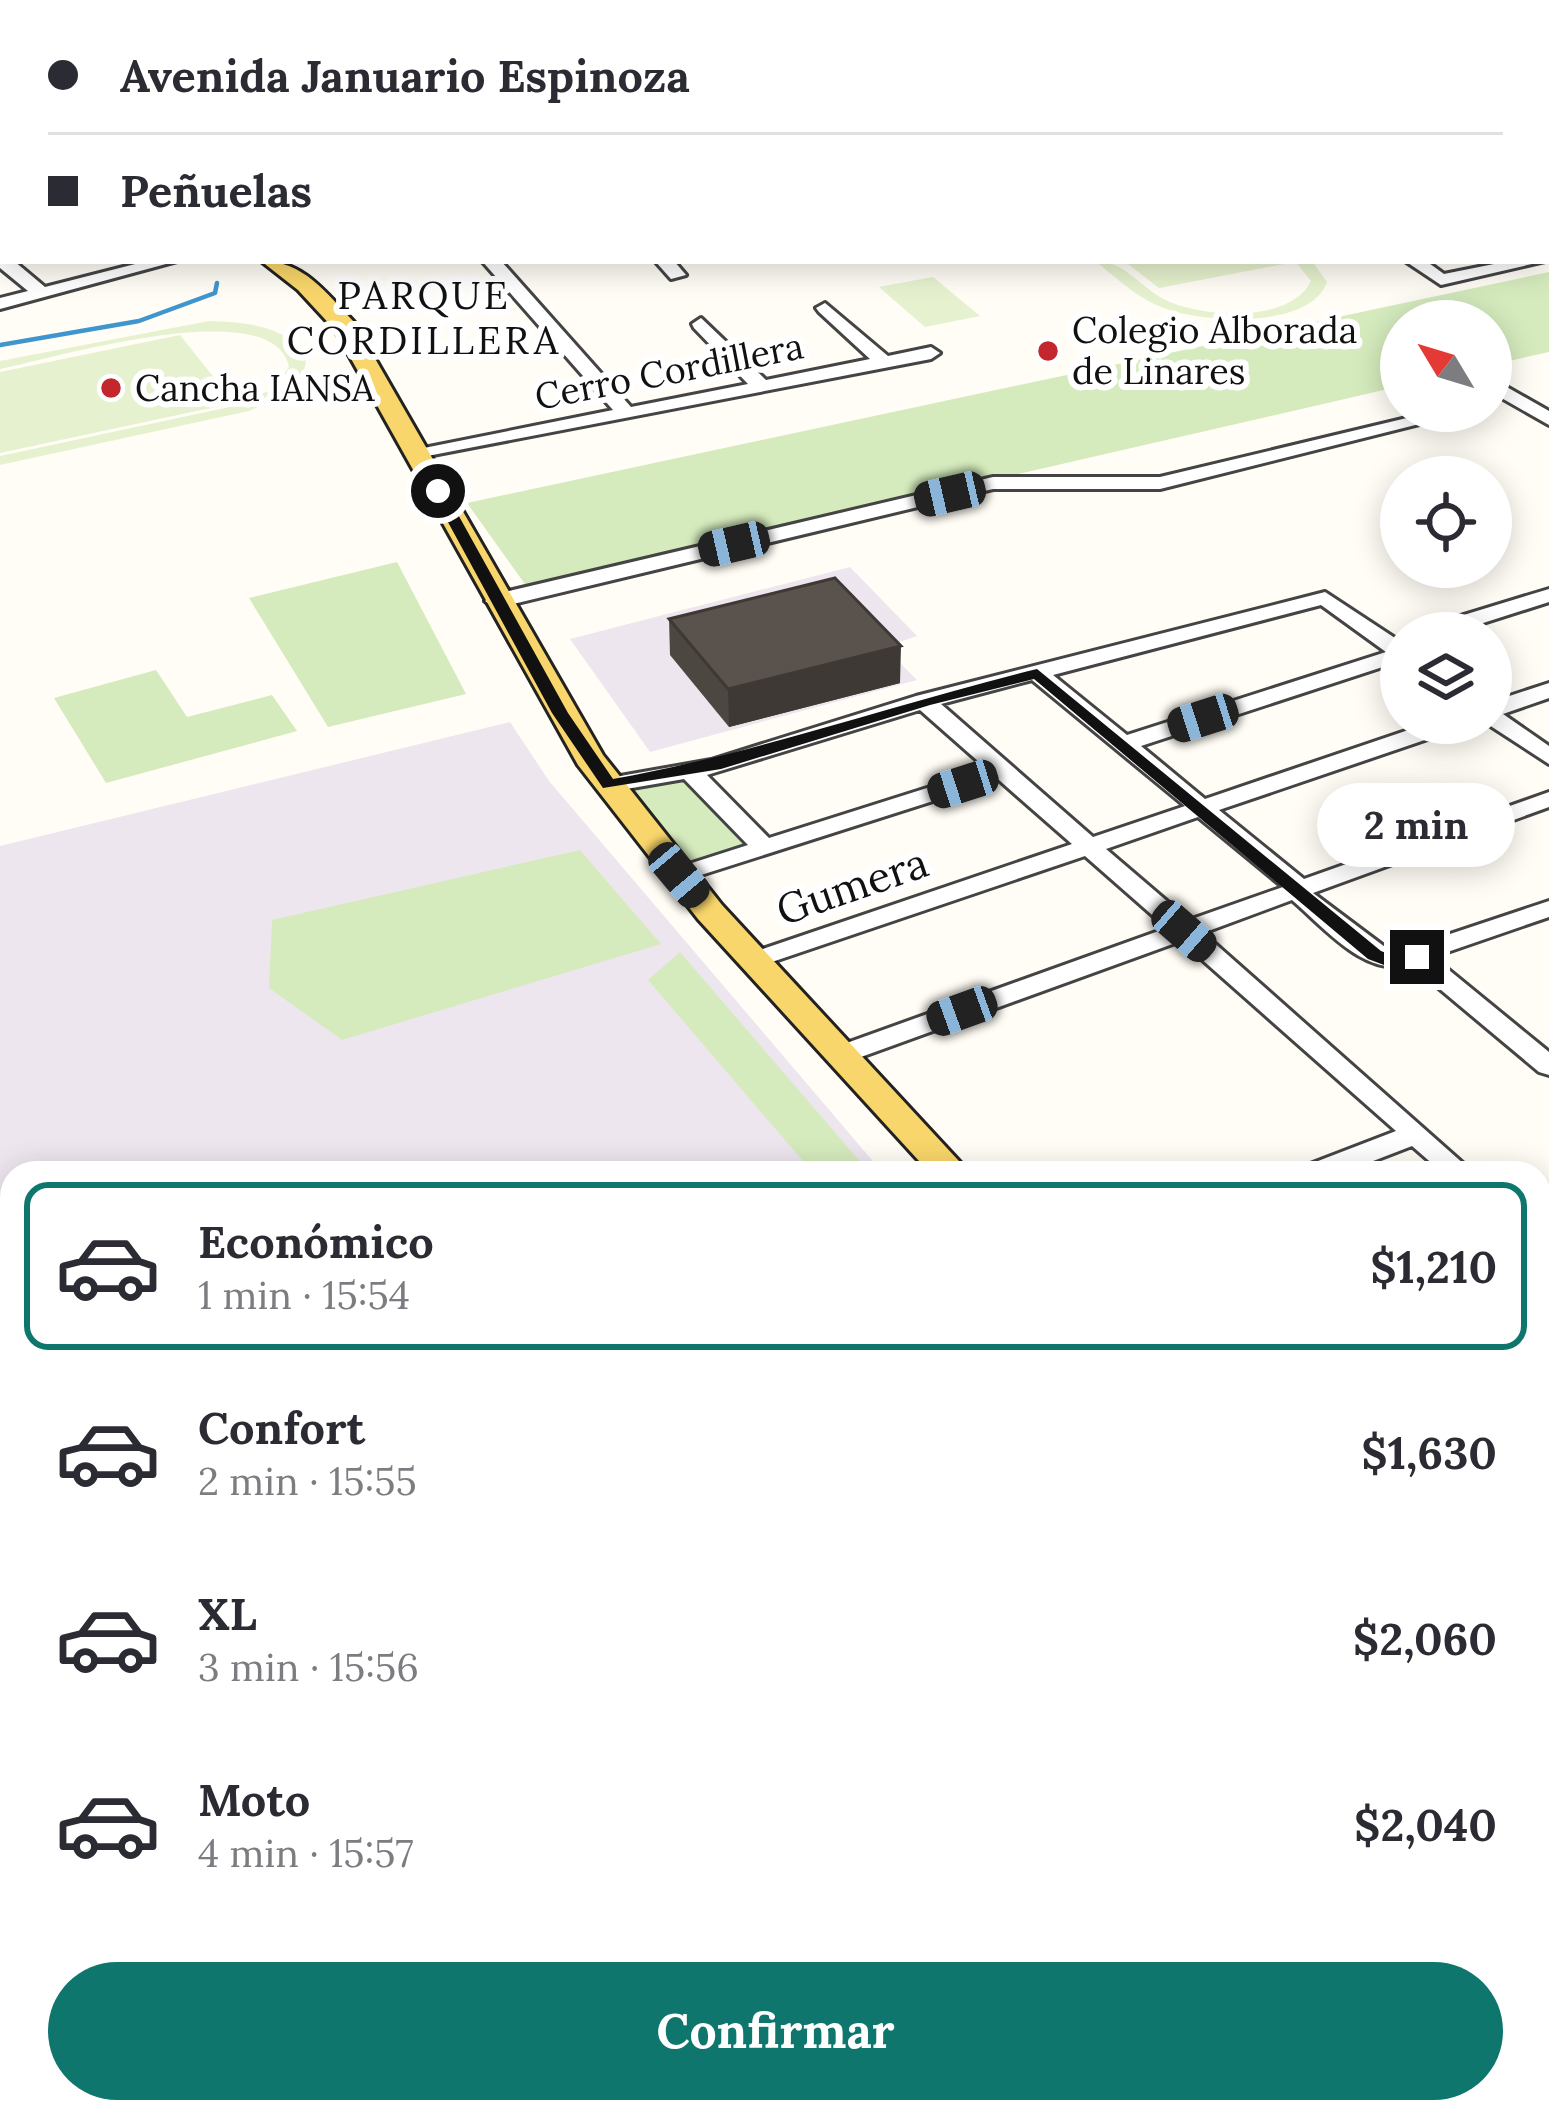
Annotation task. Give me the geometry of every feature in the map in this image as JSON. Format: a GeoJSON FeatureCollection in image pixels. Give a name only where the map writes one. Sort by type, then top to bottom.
{"type":"FeatureCollection","features":[{"type":"Feature","properties":{"kind":"main road"},"geometry":{"type":"LineString","coordinates":[[277,264],[320,298],[345,327],[560,713],[609,785],[679,875],[940,1161]]}},
{"type":"Feature","properties":{"kind":"street"},"geometry":{"type":"LineString","coordinates":[[7,264],[41,294]]}},
{"type":"Feature","properties":{"kind":"street"},"geometry":{"type":"LineString","coordinates":[[0,304],[156,264]]}},
{"type":"Feature","properties":{"kind":"street"},"geometry":{"type":"LineString","coordinates":[[494,264],[626,413]]}},
{"type":"Feature","properties":{"kind":"street"},"geometry":{"type":"LineString","coordinates":[[1418,264],[1441,280],[1521,264]]}},
{"type":"Feature","properties":{"kind":"street"},"geometry":{"type":"LineString","coordinates":[[825,308],[884,361]]}},
{"type":"Feature","properties":{"kind":"street"},"geometry":{"type":"LineString","coordinates":[[701,324],[761,386]]}},
{"type":"Feature","properties":{"kind":"street","name":"Cerro Cordillera"},"geometry":{"type":"LineString","coordinates":[[419,455],[932,353]]}},
{"type":"Feature","properties":{"kind":"street"},"geometry":{"type":"LineString","coordinates":[[1514,398],[1549,389]]}},
{"type":"Feature","properties":{"kind":"street"},"geometry":{"type":"LineString","coordinates":[[1514,398],[1549,419]]}},
{"type":"Feature","properties":{"kind":"street"},"geometry":{"type":"LineString","coordinates":[[496,601],[993,483],[1160,483],[1380,430]]}},
{"type":"Feature","properties":{"kind":"street"},"geometry":{"type":"LineString","coordinates":[[1495,612],[1549,595]]}},
{"type":"Feature","properties":{"kind":"street"},"geometry":{"type":"LineString","coordinates":[[609,785],[690,771],[924,701],[1325,598],[1380,635]]}},
{"type":"Feature","properties":{"kind":"street"},"geometry":{"type":"LineString","coordinates":[[1124,744],[1380,655]]}},
{"type":"Feature","properties":{"kind":"street"},"geometry":{"type":"LineString","coordinates":[[1037,674],[1383,960],[1417,957],[1549,909]]}},
{"type":"Feature","properties":{"kind":"street"},"geometry":{"type":"LineString","coordinates":[[1512,705],[1549,690]]}},
{"type":"Feature","properties":{"kind":"street"},"geometry":{"type":"LineString","coordinates":[[924,701],[1446,1161]]}},
{"type":"Feature","properties":{"kind":"street"},"geometry":{"type":"LineString","coordinates":[[1512,729],[1549,757]]}},
{"type":"Feature","properties":{"kind":"street","name":"Gumera"},"geometry":{"type":"LineString","coordinates":[[754,960],[1391,744]]}},
{"type":"Feature","properties":{"kind":"street"},"geometry":{"type":"LineString","coordinates":[[690,771],[765,848]]}},
{"type":"Feature","properties":{"kind":"street"},"geometry":{"type":"LineString","coordinates":[[679,875],[1003,771]]}},
{"type":"Feature","properties":{"kind":"street"},"geometry":{"type":"LineString","coordinates":[[840,1055],[1549,799]]}},
{"type":"Feature","properties":{"kind":"street"},"geometry":{"type":"LineString","coordinates":[[1417,957],[1549,1066]]}},
{"type":"Feature","properties":{"kind":"street"},"geometry":{"type":"LineString","coordinates":[[1346,1161],[1415,1134]]}},
{"type":"Feature","properties":{"kind":"shaded area"},"geometry":{"type":"Polygon","coordinates":[[[850,567],[917,636],[884,647],[917,680],[650,752],[570,639],[850,567]]]}},
{"type":"Feature","properties":{"kind":"shaded area"},"geometry":{"type":"Polygon","coordinates":[[[510,722],[549,781],[873,1161],[0,1161],[0,846],[510,722]]]}},
{"type":"Feature","properties":{"kind":"green space"},"geometry":{"type":"Polygon","coordinates":[[[1099,264],[1122,269],[1176,304],[1218,313],[1284,305],[1311,281],[1297,264],[1314,264],[1327,282],[1317,298],[1300,308],[1253,319],[1181,313],[1128,288],[1099,264]]]}},
{"type":"Feature","properties":{"kind":"green space"},"geometry":{"type":"Polygon","coordinates":[[[1128,264],[1284,264],[1159,288],[1128,264]]]}},
{"type":"Feature","properties":{"kind":"green space"},"geometry":{"type":"Polygon","coordinates":[[[1549,272],[1549,352],[1512,360],[1512,300],[1418,300],[1549,272]]]}},
{"type":"Feature","properties":{"kind":"green space"},"geometry":{"type":"Polygon","coordinates":[[[933,277],[980,316],[925,327],[879,287],[933,277]]]}},
{"type":"Feature","properties":{"kind":"green space"},"geometry":{"type":"Polygon","coordinates":[[[1380,308],[1380,391],[527,587],[467,503],[1380,308]]]}},
{"type":"Feature","properties":{"kind":"green space"},"geometry":{"type":"Polygon","coordinates":[[[209,321],[265,328],[290,340],[306,361],[303,377],[289,392],[249,411],[0,465],[0,456],[239,405],[274,388],[289,367],[274,345],[245,334],[158,336],[0,369],[0,361],[209,321]]]}},
{"type":"Feature","properties":{"kind":"green space","name":"Cancha IANSA"},"geometry":{"type":"Polygon","coordinates":[[[180,335],[234,403],[0,453],[0,372],[180,335]]]}},
{"type":"Feature","properties":{"kind":"green space"},"geometry":{"type":"Polygon","coordinates":[[[397,562],[466,694],[328,727],[249,598],[397,562]]]}},
{"type":"Feature","properties":{"kind":"green space"},"geometry":{"type":"Polygon","coordinates":[[[156,670],[187,717],[272,695],[297,731],[106,783],[54,698],[156,670]]]}},
{"type":"Feature","properties":{"kind":"green space"},"geometry":{"type":"Polygon","coordinates":[[[689,775],[756,847],[681,867],[618,786],[689,775]]]}},
{"type":"Feature","properties":{"kind":"green space"},"geometry":{"type":"Polygon","coordinates":[[[580,850],[661,944],[342,1040],[269,988],[272,920],[580,850]]]}},
{"type":"Feature","properties":{"kind":"green space"},"geometry":{"type":"Polygon","coordinates":[[[680,952],[860,1161],[803,1161],[648,980],[680,952]]]}},
{"type":"Feature","properties":{"kind":"building"},"geometry":{"type":"Polygon","coordinates":[[[835,578],[901,646],[728,689],[669,619],[835,578]]]}},
{"type":"Feature","properties":{"kind":"waterway"},"geometry":{"type":"LineString","coordinates":[[830,0],[871,0]]}},
{"type":"Feature","properties":{"kind":"waterway"},"geometry":{"type":"LineString","coordinates":[[0,345],[139,321],[215,293],[217,283]]}},
{"type":"Feature","properties":{"kind":"place","name":"Colegio Alborada de Linares"},"geometry":{"type":"Point","coordinates":[1048,351]}},
{"type":"Feature","properties":{"kind":"place","name":"Cancha IANSA"},"geometry":{"type":"Point","coordinates":[111,388]}},
{"type":"Feature","properties":{"kind":"district","name":"PARQUE CORDILLERA"},"geometry":{"type":"Point","coordinates":[424,318]}},
{"type":"Feature","properties":{"kind":"route"},"geometry":{"type":"LineString","coordinates":[[438,491],[560,713],[609,785],[715,766],[924,701],[1037,674],[1374,955],[1392,962],[1417,957]]}}]}
